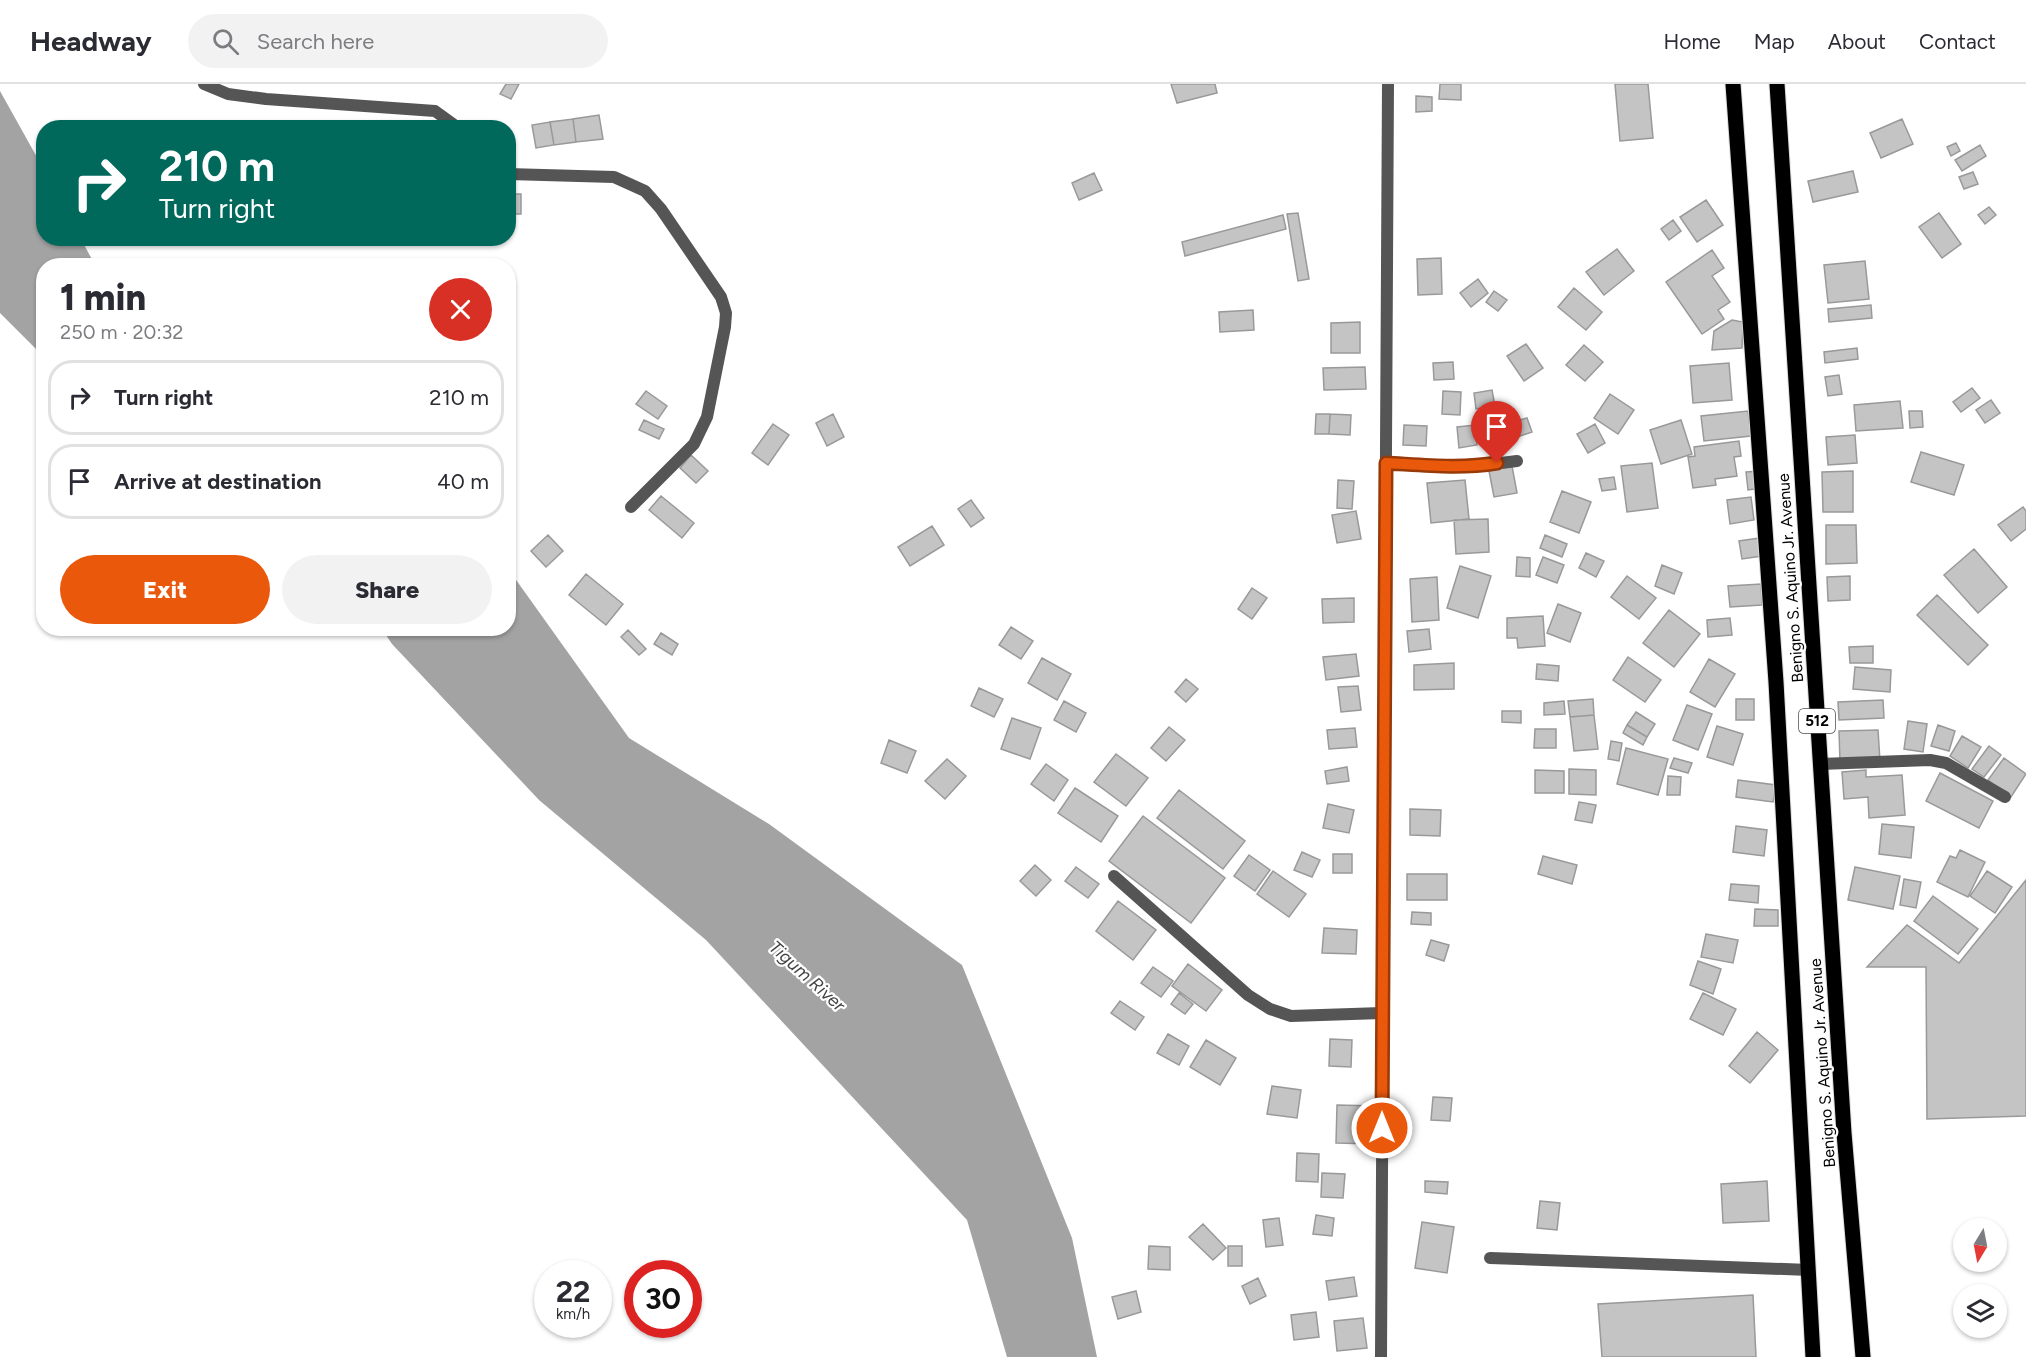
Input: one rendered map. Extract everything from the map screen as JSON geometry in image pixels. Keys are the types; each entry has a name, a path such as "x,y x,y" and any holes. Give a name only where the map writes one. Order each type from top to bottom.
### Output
{"main road":[{"name":"Benigno S. Aquino Jr. Avenue","path":"1733,84 1775,670 1813,1357"},
{"name":"Benigno S. Aquino Jr. Avenue","path":"1777,84 1844,1133 1863,1357"}],"street":[{"path":"204,84 228,94 266,99 435,111 447,120"},
{"path":"1381,1357 1388,84"},
{"path":"516,174 614,177 645,191 661,209 721,297 726,313 725,327 707,417 694,444 631,507"},
{"path":"1386,463 1477,466 1517,460"},
{"path":"1820,764 1913,760 1946,763 2005,797"},
{"path":"1114,876 1248,995 1270,1009 1292,1016 1382,1013"},
{"path":"1490,1258 1809,1270"}],"water":[{"path":"0,91 36,155 36,246 85,246 91,258 36,258 36,349 0,313"},
{"name":"Tigum River","path":"516,580 629,738 769,824 962,965 1072,1238 1097,1357 1007,1357 967,1220 706,940 539,800 387,636 516,636"}],"building":[{"path":"506,84 519,84 511,99 500,94"},
{"path":"1171,84 1215,84 1217,93 1177,103"},
{"path":"1440,84 1461,84 1461,100 1439,99"},
{"path":"1615,84 1648,84 1653,138 1620,141"},
{"path":"1416,96 1432,97 1432,111 1416,112"},
{"path":"599,115 603,139 576,142 573,119"},
{"path":"573,119 576,142 554,145 550,122"},
{"path":"1902,119 1913,144 1881,158 1870,133"},
{"path":"550,122 554,145 536,148 532,125"},
{"path":"1956,143 1960,151 1951,156 1947,147"},
{"path":"1980,145 1986,156 1962,171 1955,160"},
{"path":"1853,171 1858,192 1813,202 1808,181"},
{"path":"1973,172 1978,184 1964,189 1959,177"},
{"path":"1094,173 1102,190 1079,200 1072,183"},
{"path":"516,194 521,194 521,214 516,214"},
{"path":"1706,200 1723,225 1697,242 1680,217"},
{"path":"1989,207 1996,215 1985,224 1978,215"},
{"path":"1298,213 1309,279 1298,281 1287,214"},
{"path":"1939,213 1961,244 1942,258 1919,227"},
{"path":"1283,215 1286,229 1185,256 1182,242"},
{"path":"1673,220 1681,231 1669,240 1661,229"},
{"path":"1617,249 1634,271 1604,295 1586,272"},
{"path":"1712,250 1724,268 1712,276 1730,302 1718,310 1724,319 1702,334 1666,282"},
{"path":"1441,258 1442,294 1418,295 1417,259"},
{"path":"1865,261 1869,299 1828,303 1824,265"},
{"path":"1478,279 1488,293 1471,307 1460,293"},
{"path":"1574,288 1602,312 1586,330 1558,307"},
{"path":"1494,291 1507,300 1498,311 1486,302"},
{"path":"1871,305 1872,318 1829,322 1828,309"},
{"path":"1253,310 1254,330 1220,332 1219,312"},
{"path":"1732,320 1743,322 1742,348 1712,350 1714,331"},
{"path":"1360,322 1360,353 1331,353 1331,323"},
{"path":"1526,344 1543,368 1524,381 1507,356"},
{"path":"1584,345 1603,362 1585,381 1566,365"},
{"path":"1857,348 1858,359 1825,363 1824,352"},
{"path":"1453,362 1454,379 1434,380 1433,363"},
{"path":"1729,363 1732,400 1693,403 1690,366"},
{"path":"1365,367 1366,389 1324,390 1323,368"},
{"path":"1839,375 1842,394 1828,396 1825,377"},
{"path":"1972,388 1980,398 1961,412 1953,402"},
{"path":"1492,390 1495,406 1476,409 1474,393"},
{"path":"646,391 667,406 658,419 636,404"},
{"path":"1443,391 1461,392 1460,415 1442,414"},
{"path":"1610,394 1634,410 1618,434 1594,418"},
{"path":"1991,400 2000,413 1985,423 1976,410"},
{"path":"1900,401 1903,428 1856,431 1854,405"},
{"path":"1748,411 1751,436 1704,441 1701,416"},
{"path":"1909,411 1922,411 1923,427 1910,428"},
{"path":"833,414 844,437 827,446 816,423"},
{"path":"1316,414 1330,414 1329,434 1315,434"},
{"path":"1330,414 1351,415 1350,435 1329,434"},
{"path":"1527,418 1532,432 1517,437 1512,422"},
{"path":"644,420 664,429 659,439 639,430"},
{"path":"1681,420 1692,454 1661,464 1650,430"},
{"path":"773,424 789,435 768,465 752,453"},
{"path":"1595,424 1605,443 1588,453 1577,434"},
{"path":"1404,425 1427,426 1426,446 1403,445"},
{"path":"1475,425 1477,445 1459,448 1457,427"},
{"path":"1504,425 1505,440 1493,441 1492,426"},
{"path":"1855,435 1857,463 1828,465 1826,437"},
{"path":"1739,441 1741,456 1734,457 1737,476 1715,479 1716,485 1693,488 1688,457 1695,456 1694,447"},
{"path":"1921,452 1964,465 1954,495 1911,482"},
{"path":"691,455 708,471 696,483 680,468"},
{"path":"1652,463 1658,508 1627,512 1621,466"},
{"path":"1512,466 1517,493 1494,497 1489,471"},
{"path":"1759,471 1761,488 1748,490 1746,472"},
{"path":"1853,471 1853,512 1823,512 1822,472"},
{"path":"1614,477 1616,489 1602,491 1599,479"},
{"path":"1338,480 1354,481 1352,509 1337,508"},
{"path":"1465,480 1469,519 1431,523 1427,483"},
{"path":"1562,491 1591,502 1579,533 1550,522"},
{"path":"661,496 694,523 682,538 649,510"},
{"path":"1751,497 1754,520 1730,524 1727,500"},
{"path":"971,500 984,518 971,527 958,509"},
{"path":"2023,507 2026,511 2026,529 2011,541 1998,525"},
{"path":"1356,511 1361,539 1337,543 1332,515"},
{"path":"1488,519 1489,552 1456,554 1454,520"},
{"path":"1826,525 1856,525 1857,563 1826,564"},
{"path":"932,526 944,545 910,566 898,547"},
{"path":"548,535 563,551 546,567 531,551"},
{"path":"1545,535 1567,544 1562,557 1540,548"},
{"path":"1759,538 1762,556 1742,559 1739,541"},
{"path":"1974,549 2007,587 1978,613 1944,575"},
{"path":"1586,553 1604,561 1596,577 1579,568"},
{"path":"1517,557 1530,558 1530,577 1516,576"},
{"path":"1543,557 1564,565 1557,583 1536,575"},
{"path":"1662,565 1682,573 1674,594 1655,586"},
{"path":"1460,566 1491,576 1478,618 1447,608"},
{"path":"586,574 623,604 606,625 569,595"},
{"path":"1627,576 1656,598 1639,619 1611,597"},
{"path":"1850,576 1850,600 1828,601 1827,577"},
{"path":"1437,577 1439,620 1412,622 1410,579"},
{"path":"1761,584 1762,605 1730,607 1728,586"},
{"path":"1252,588 1267,598 1252,619 1238,609"},
{"path":"1937,595 1988,645 1968,665 1917,615"},
{"path":"1354,598 1354,622 1323,623 1322,599"},
{"path":"1558,604 1581,613 1570,642 1547,633"},
{"path":"1669,610 1700,634 1674,667 1643,643"},
{"path":"1543,616 1545,646 1518,648 1517,638 1507,638 1507,618"},
{"path":"1730,618 1732,635 1708,637 1707,620"},
{"path":"1011,627 1033,641 1021,659 999,645"},
{"path":"1429,629 1431,649 1409,652 1407,631"},
{"path":"628,630 646,649 639,655 621,637"},
{"path":"661,633 678,644 672,655 654,644"},
{"path":"1873,646 1873,663 1850,663 1849,647"},
{"path":"1356,654 1359,676 1326,680 1323,657"},
{"path":"1628,657 1661,680 1645,702 1613,680"},
{"path":"1042,658 1071,674 1057,700 1028,683"},
{"path":"1709,659 1735,674 1715,707 1690,692"},
{"path":"1454,663 1454,689 1414,690 1414,665"},
{"path":"1537,664 1559,666 1558,681 1536,679"},
{"path":"1855,667 1891,670 1890,692 1853,689"},
{"path":"1186,679 1198,689 1186,702 1175,692"},
{"path":"1358,686 1361,710 1341,712 1338,687"},
{"path":"979,688 1003,699 994,717 971,706"},
{"path":"1593,699 1594,715 1570,717 1568,701"},
{"path":"1736,699 1754,699 1754,720 1736,720"},
{"path":"1883,700 1884,718 1839,720 1838,702"},
{"path":"1064,701 1086,713 1076,732 1054,720"},
{"path":"1564,701 1565,714 1544,715 1544,703"},
{"path":"1687,705 1712,714 1698,750 1673,740"},
{"path":"1502,711 1521,711 1521,723 1502,722"},
{"path":"1636,712 1655,724 1647,737 1627,725"},
{"path":"1594,715 1598,749 1574,751 1570,717"},
{"path":"1012,718 1041,728 1030,759 1001,749"},
{"path":"1908,721 1927,724 1923,752 1904,749"},
{"path":"1627,725 1647,737 1643,745 1623,733"},
{"path":"1938,725 1955,731 1949,751 1931,746"},
{"path":"1717,726 1743,734 1733,765 1707,757"},
{"path":"1169,727 1185,740 1166,761 1151,748"},
{"path":"1355,728 1357,747 1329,749 1327,730"},
{"path":"1535,729 1556,729 1556,748 1534,748"},
{"path":"1878,730 1880,761 1840,762 1839,731"},
{"path":"1962,736 1981,747 1968,768 1950,756"},
{"path":"889,740 916,751 907,773 881,763"},
{"path":"1611,741 1622,743 1619,761 1608,759"},
{"path":"1989,746 2001,755 1984,777 1972,769"},
{"path":"1626,748 1668,759 1658,795 1617,784"},
{"path":"1116,754 1148,778 1126,806 1094,782"},
{"path":"1674,758 1692,763 1688,773 1670,768"},
{"path":"2004,758 2026,774 2011,797 1988,780"},
{"path":"947,759 966,776 945,799 925,781"},
{"path":"1046,764 1068,780 1054,801 1031,784"},
{"path":"1347,767 1349,781 1327,784 1325,771"},
{"path":"1569,769 1596,770 1596,795 1569,794"},
{"path":"1535,770 1564,771 1564,793 1535,793"},
{"path":"1866,770 1866,777 1902,775 1905,815 1869,818 1868,797 1844,799 1842,772"},
{"path":"1940,773 1993,801 1979,828 1926,801"},
{"path":"1668,776 1681,777 1680,795 1667,795"},
{"path":"1738,780 1776,785 1773,802 1736,797"},
{"path":"1075,788 1118,816 1101,842 1058,813"},
{"path":"1179,790 1245,841 1223,869 1157,818"},
{"path":"1579,802 1596,805 1592,823 1575,820"},
{"path":"1328,804 1354,810 1349,833 1323,828"},
{"path":"1410,809 1441,810 1440,836 1410,835"},
{"path":"1143,816 1225,878 1191,923 1109,861"},
{"path":"1882,824 1914,827 1911,858 1879,854"},
{"path":"1736,826 1767,830 1764,856 1733,852"},
{"path":"1960,850 1985,862 1968,897 1937,882 1950,856 1956,858"},
{"path":"1302,852 1320,860 1312,877 1294,870"},
{"path":"1333,854 1352,854 1352,873 1333,873"},
{"path":"1249,855 1270,870 1255,891 1234,876"},
{"path":"1543,856 1577,865 1572,884 1538,874"},
{"path":"1035,865 1051,880 1036,896 1020,881"},
{"path":"1076,867 1099,884 1088,898 1065,881"},
{"path":"1855,867 1900,876 1893,909 1848,900"},
{"path":"1273,871 1306,894 1289,917 1257,894"},
{"path":"1987,871 2012,887 1995,913 1970,896"},
{"path":"1407,874 1447,874 1447,900 1407,900"},
{"path":"1904,879 1921,882 1916,908 1900,905"},
{"path":"2026,880 2026,1116 1927,1119 1926,967 1867,967 1907,925 1959,963"},
{"path":"1731,884 1759,886 1758,903 1729,900"},
{"path":"1933,896 1978,929 1958,954 1914,921"},
{"path":"1118,901 1156,930 1133,960 1096,931"},
{"path":"1755,909 1778,910 1778,926 1754,926"},
{"path":"1412,912 1431,913 1431,925 1411,924"},
{"path":"1324,928 1357,930 1356,954 1322,953"},
{"path":"1706,934 1738,940 1733,963 1701,957"},
{"path":"1431,940 1449,945 1444,961 1426,955"},
{"path":"1698,961 1721,969 1713,994 1690,985"},
{"path":"1188,964 1222,990 1206,1011 1172,986"},
{"path":"1153,967 1173,981 1161,997 1141,983"},
{"path":"1179,993 1193,1004 1185,1014 1171,1004"},
{"path":"1703,993 1736,1009 1723,1035 1690,1019"},
{"path":"1120,1001 1144,1017 1135,1030 1111,1013"},
{"path":"1757,1032 1778,1050 1750,1083 1729,1066"},
{"path":"1168,1034 1189,1046 1179,1065 1157,1053"},
{"path":"1330,1039 1352,1040 1351,1067 1329,1066"},
{"path":"1206,1040 1236,1058 1220,1085 1190,1067"},
{"path":"1272,1086 1301,1090 1297,1118 1267,1114"},
{"path":"1433,1097 1452,1098 1450,1121 1431,1120"},
{"path":"1337,1105 1376,1106 1374,1144 1336,1143"},
{"path":"1297,1153 1319,1154 1318,1182 1296,1181"},
{"path":"1322,1173 1345,1174 1343,1198 1321,1197"},
{"path":"1425,1181 1448,1182 1447,1194 1425,1192"},
{"path":"1767,1181 1769,1221 1723,1223 1721,1184"},
{"path":"1540,1201 1560,1203 1557,1230 1537,1228"},
{"path":"1316,1215 1334,1218 1332,1236 1313,1234"},
{"path":"1279,1218 1283,1245 1266,1247 1263,1220"},
{"path":"1422,1222 1454,1227 1447,1273 1415,1268"},
{"path":"1203,1224 1226,1248 1213,1260 1189,1237"},
{"path":"1149,1246 1170,1247 1170,1270 1148,1269"},
{"path":"1228,1246 1242,1246 1242,1266 1228,1266"},
{"path":"1354,1277 1357,1296 1329,1300 1326,1281"},
{"path":"1258,1278 1266,1296 1250,1304 1242,1286"},
{"path":"1136,1291 1141,1312 1118,1319 1112,1297"},
{"path":"1753,1295 1756,1357 1602,1357 1598,1304"},
{"path":"1316,1312 1319,1337 1294,1340 1291,1315"},
{"path":"1363,1318 1367,1348 1337,1351 1334,1321"}],"route":[{"path":"1382,1128 1386,463 1447,466 1497,463"}]}
